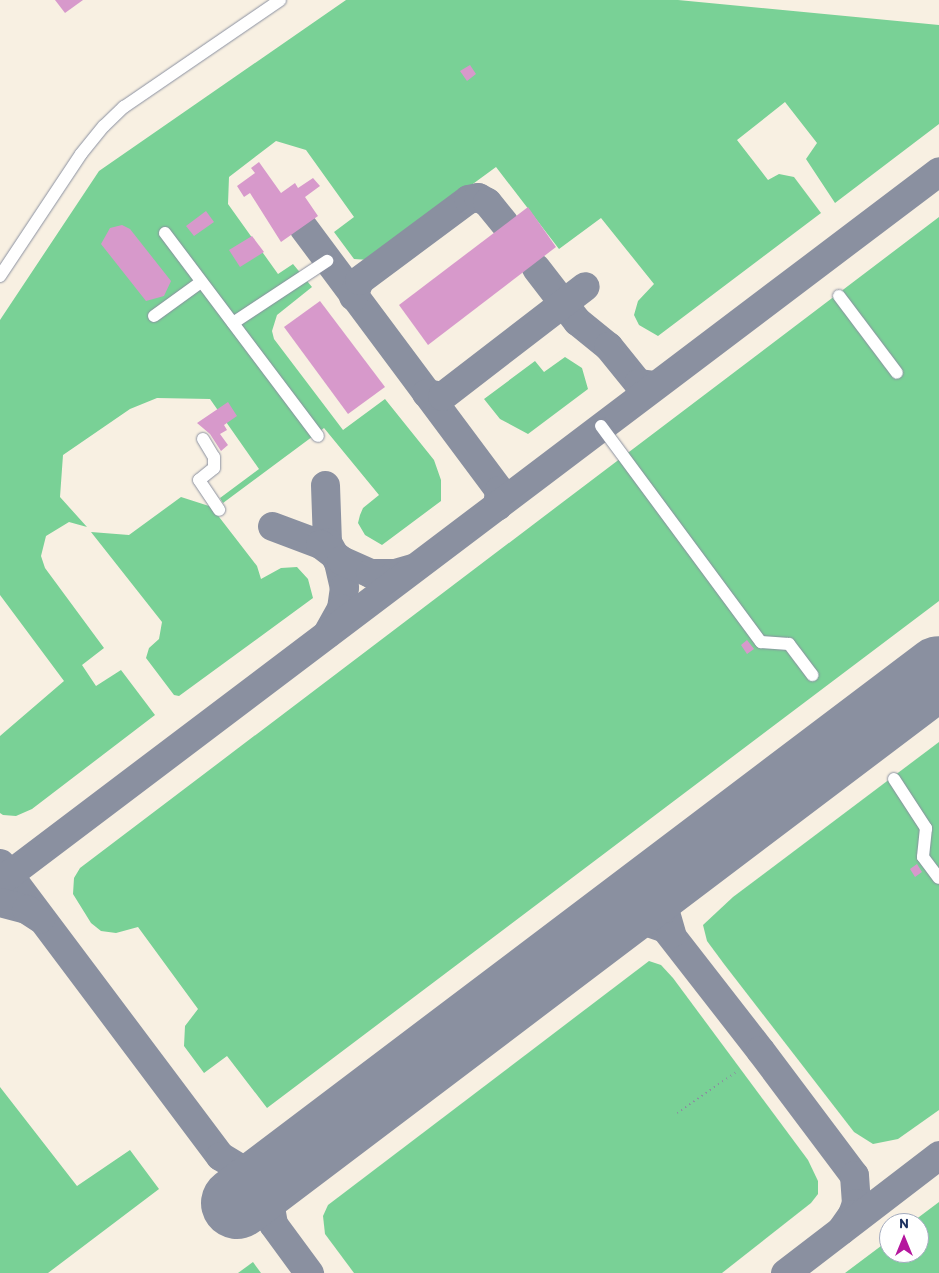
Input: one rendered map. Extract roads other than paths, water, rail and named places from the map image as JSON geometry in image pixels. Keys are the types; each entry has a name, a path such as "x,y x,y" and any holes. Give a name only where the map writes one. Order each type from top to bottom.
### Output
{"lane":[{"path":"0,276 81,154 104,126 124,107 280,0"},
{"path":"164,233 318,436"},
{"path":"233,323 327,261"},
{"path":"154,316 201,282"},
{"path":"839,296 897,373"},
{"path":"601,426 761,642 789,644 812,675"},
{"path":"203,439 214,457 214,468 199,480 219,510"},
{"path":"894,779 926,828 923,857 939,878"}]}
